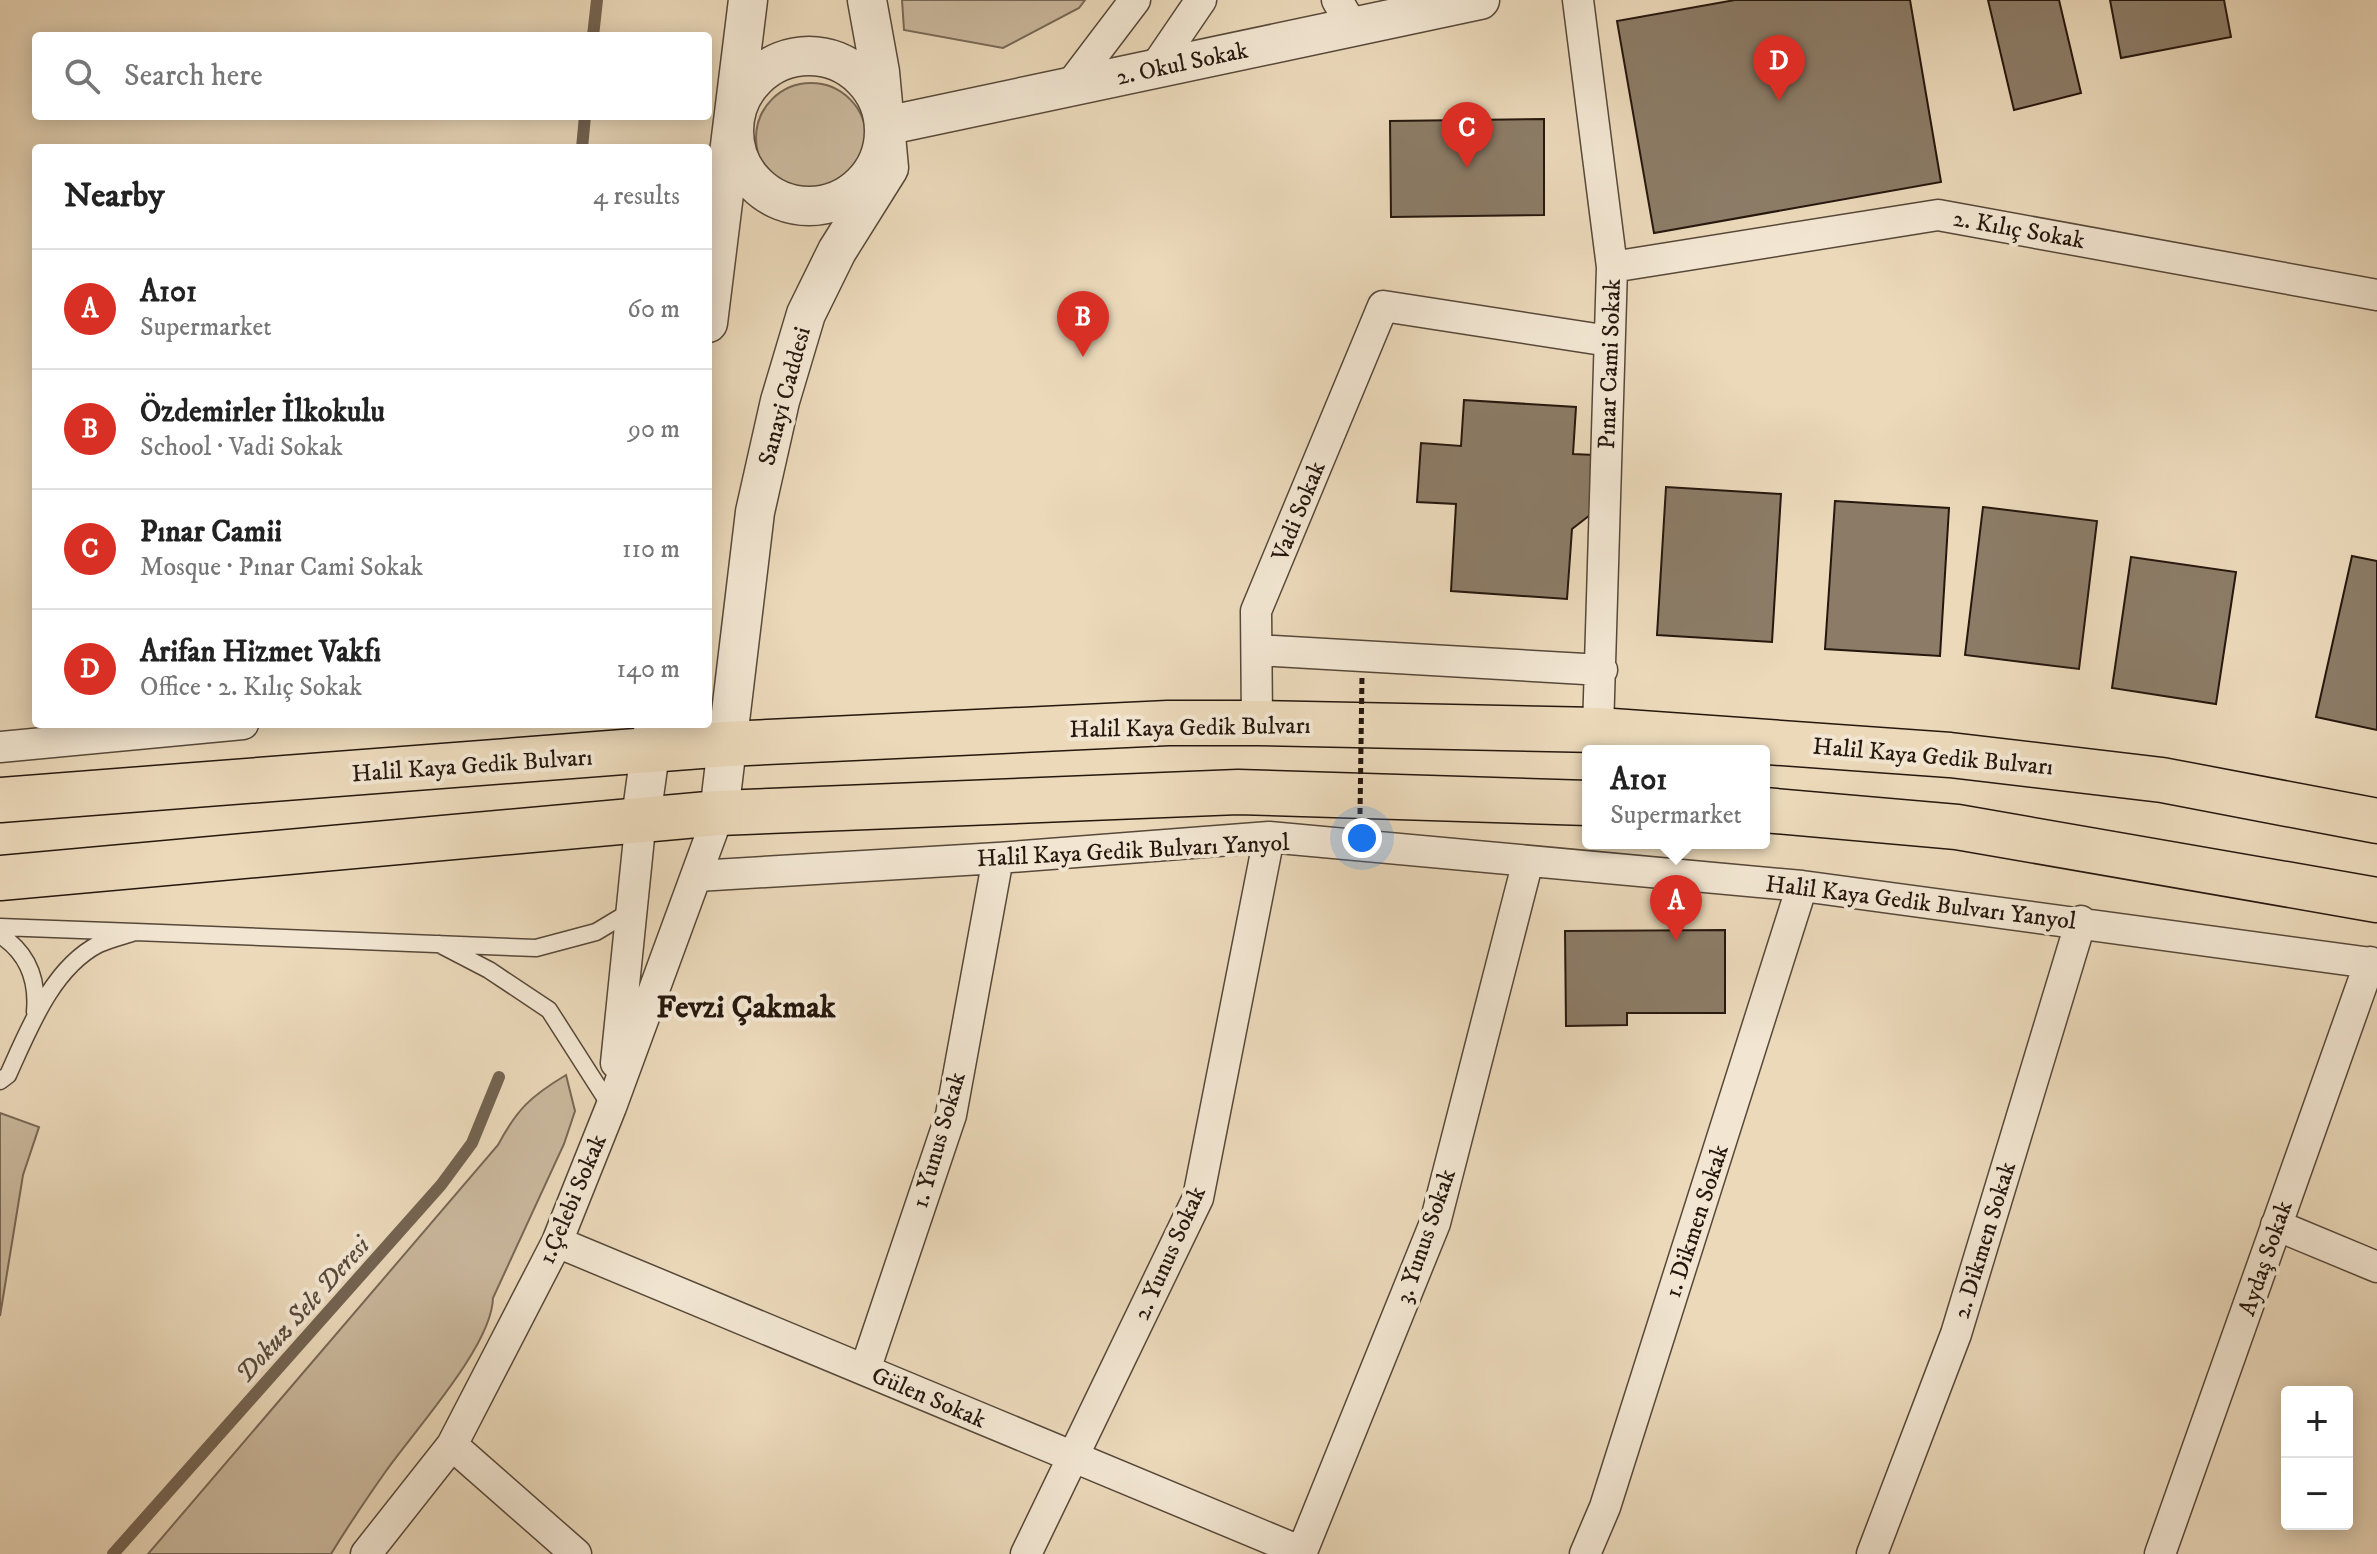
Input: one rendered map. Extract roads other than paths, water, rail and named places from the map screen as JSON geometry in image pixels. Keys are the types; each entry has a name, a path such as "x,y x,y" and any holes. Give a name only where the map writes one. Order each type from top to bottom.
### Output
{"highway":[{"name":"Halil Kaya Gedik Bulvarı","path":"0,800 652,738 727,744 1168,723 1257,723 1598,730 1981,758 2162,780 2377,821"},
{"path":"0,878 719,813 1238,792 1582,803"},
{"path":"1770,811 1957,827 2377,900"}],"street":[{"path":"712,292 748,0"},
{"name":"Sanayi Caddesi","path":"719,813 755,512 780,401 806,314 837,251 889,168 867,0"},
{"path":"1069,87 1135,0"},
{"path":"1154,69 1201,0"},
{"name":"2. Okul Sokak","path":"885,126 1154,69 1345,13 1480,0"},
{"name":"Pınar Cami Sokak","path":"1578,0 1612,267 1598,730"},
{"path":"812,56 834,59 853,69 869,84 880,104 885,126 884,146 867,180 853,192 817,206 798,205 763,191 740,160 734,123 740,101 761,75 789,58 812,56"},
{"name":"2. Kılıç Sokak","path":"1612,267 1938,215 2377,295"},
{"name":"Vadi Sokak","path":"1257,723 1256,611 1383,306 1609,341"},
{"path":"1257,650 1602,670"},
{"path":"0,747 201,728"},
{"path":"611,1107 652,738"},
{"name":"1.Çelebi Sokak","path":"366,1554 452,1445 557,1242 611,1107 719,813"},
{"name":"Halil Kaya Gedik Bulvarı Yanyol","path":"697,876 998,858 1269,837 1802,886 2081,921 2374,963"},
{"name":"2. Yunus Sokak","path":"1026,1554 1198,1198 1269,837"},
{"name":"1. Yunus Sokak","path":"865,1370 951,1115 998,858"},
{"name":"3. Yunus Sokak","path":"1301,1553 1435,1223 1528,861"},
{"name":"1. Dikmen Sokak","path":"1585,1554 1605,1507 1802,886"},
{"name":"2. Dikmen Sokak","path":"1872,1554 1956,1334 2081,921"},
{"name":"Aydaş Sokak","path":"2160,1554 2276,1225 2374,963"},
{"path":"2276,1225 2377,1267"},
{"name":"Gülen Sokak","path":"557,1242 1301,1553"},
{"path":"452,1445 576,1554"}],"lane":[{"path":"0,927 434,941 536,948 596,932 631,911"},
{"path":"0,1060 17,1047 67,970 98,945 135,932"},
{"path":"0,935 24,956 33,974 37,994 28,1032 8,1075 0,1081"},
{"path":"434,941 489,970 549,1010 611,1107"}],"waterway":[{"path":"593,32 597,0"},
{"path":"582,144 585,120"},
{"name":"Dokuz Sele Deresi","path":"113,1554 441,1185 472,1143 499,1077"}],"place":[{"name":"Arifan Hizmet Vakfı","path":"1779,101"},
{"name":"Pınar Camii","path":"1467,168"},
{"name":"Özdemirler İlkokulu","path":"1083,357"},
{"name":"A101","path":"1676,941"}],"district":[{"name":"Fevzi Çakmak","path":"746,1006"}]}
